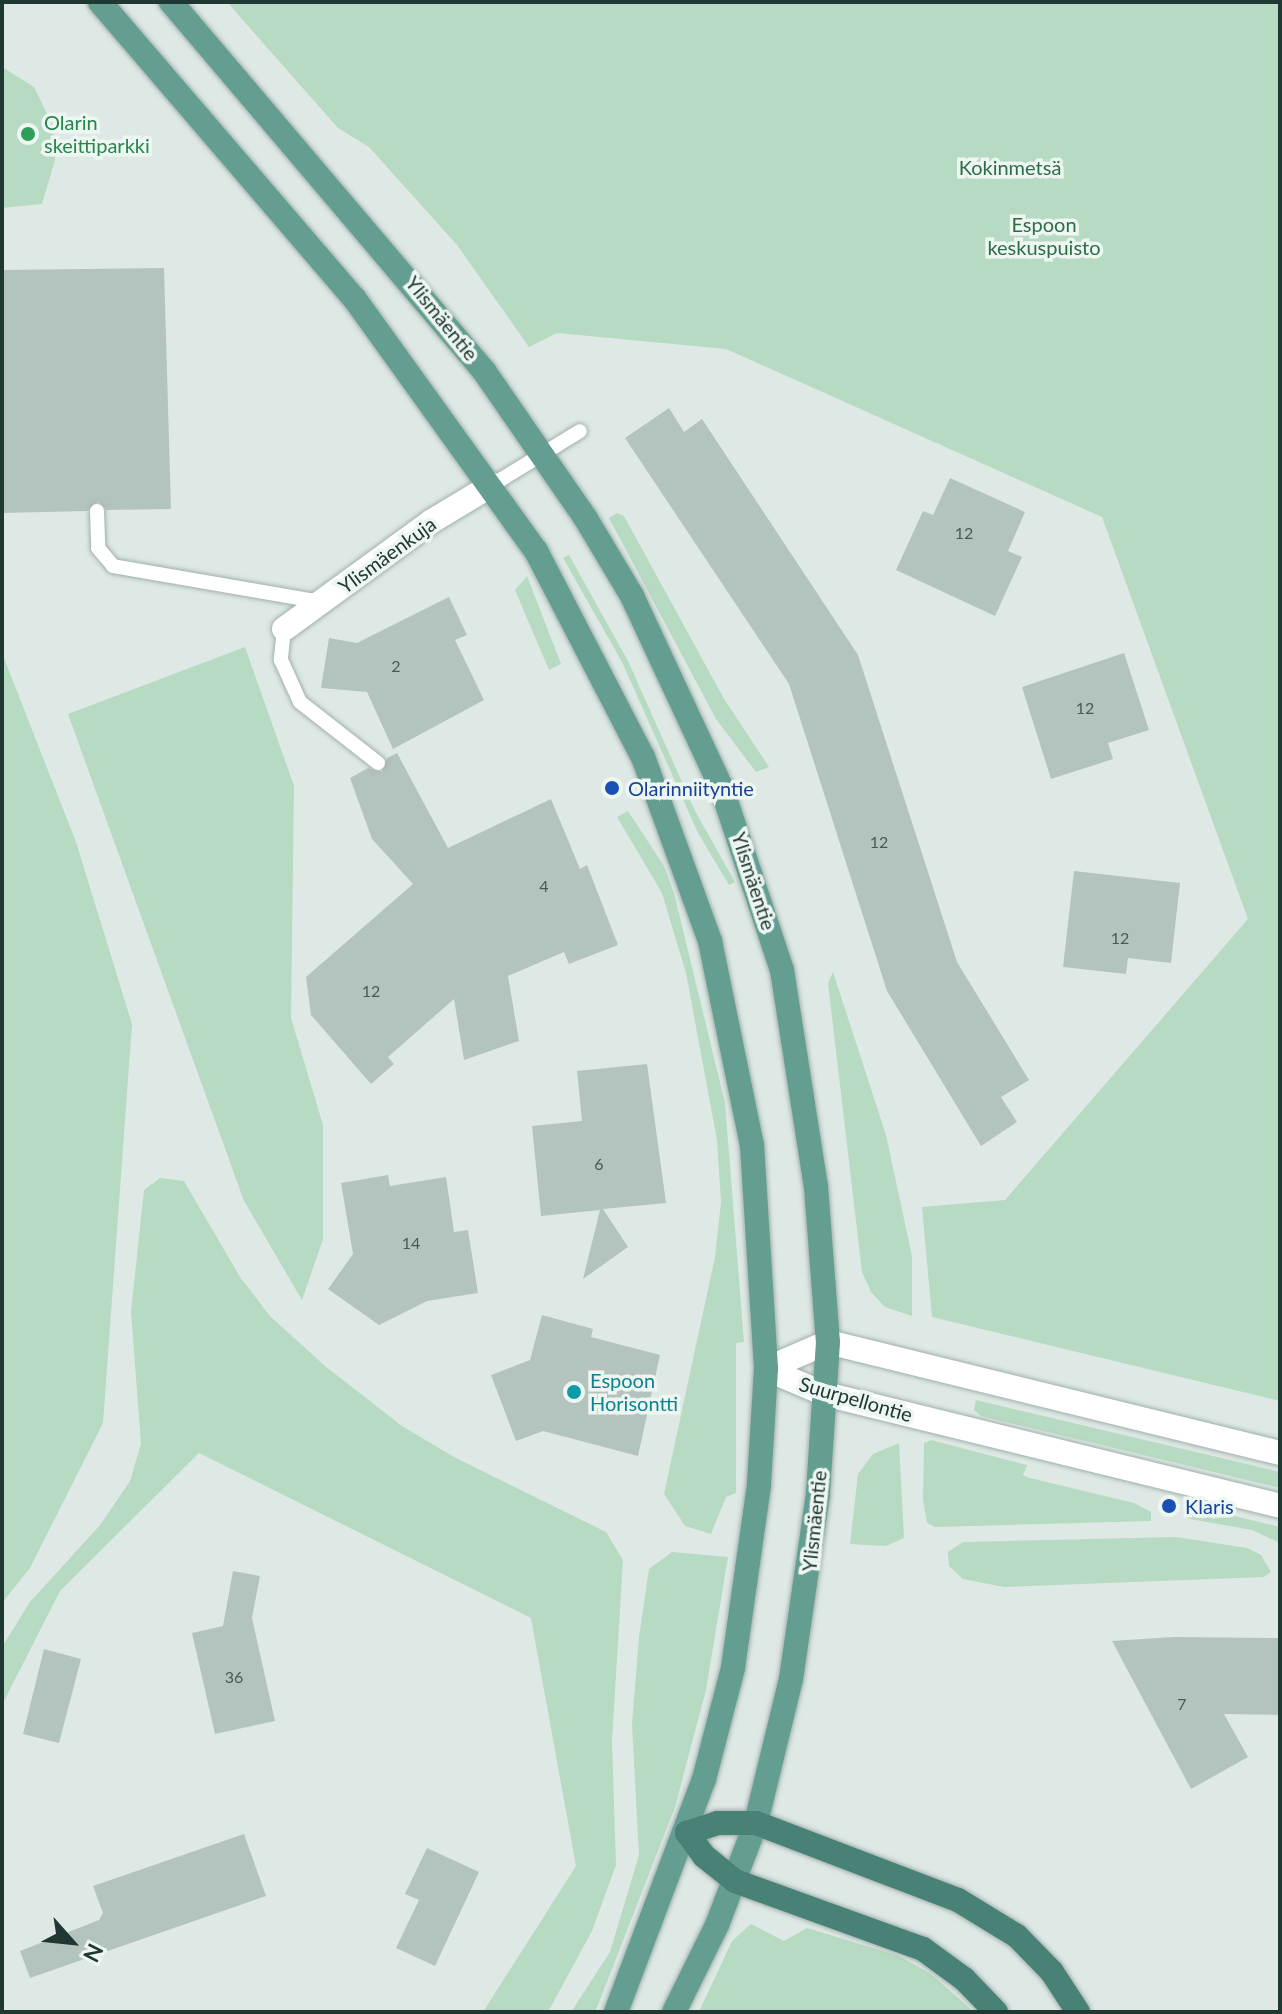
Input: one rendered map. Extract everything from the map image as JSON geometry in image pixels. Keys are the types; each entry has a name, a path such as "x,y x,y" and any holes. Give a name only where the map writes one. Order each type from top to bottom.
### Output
{"highway":[{"path":"996,2012 964,1979 923,1949 735,1881 704,1856 687,1833 717,1823 756,1823 958,1900 1017,1936 1052,1972 1078,2012"}],"main road":[{"path":"100,2 354,298 492,485 536,551 643,757 710,941 752,1145 766,1369 759,1485 733,1668 687,1833 616,2012"},
{"name":"Ylismäentie","path":"171,2 400,267 543,454 632,596 722,789 748,856 782,970 798,1051 828,1342 818,1494 791,1679 756,1823 735,1881 674,2012"},
{"name":"Ylismäenkuja","path":"284,629 432,521 492,485"},
{"path":"828,1342 1280,1453"},
{"name":"Suurpellontie","path":"766,1369 828,1342"},
{"name":"Suurpellontie","path":"766,1369 825,1394 1280,1506"}],"lane":[{"path":"492,485 580,431"},
{"path":"97,511 98,548 113,566 321,602"},
{"path":"284,629 281,660 300,702 378,763"}],"green space":[{"name":"Espoon keskuspuisto","path":"227,2 1280,2 1280,1401 932,1317 922,1207 1005,1200 1248,919 1102,517 726,349 557,333 529,347 457,245 369,147 338,128"},
{"name":"Olarin skeittiparkki","path":"2,67 34,87 53,126 55,160 42,204 2,208"},
{"path":"617,513 624,516 723,697 769,767 756,772 716,719 609,518"},
{"path":"569,555 628,661 694,809 735,882 729,885 698,833 622,662 563,558"},
{"path":"527,576 561,664 549,670 515,590"},
{"path":"245,647 294,786 291,1018 323,1125 323,1239 302,1300 244,1201 68,714"},
{"path":"2,653 76,842 132,1024 103,1423 30,1568 2,1603"},
{"path":"628,811 664,866 674,893 725,1103 744,1342 736,1343 736,1493 726,1497 711,1534 685,1526 664,1494 715,1257 721,1202 717,1140 686,973 662,893 617,817"},
{"path":"833,972 886,1135 912,1256 912,1316 885,1307 871,1292 862,1272 828,983"},
{"path":"160,1178 184,1181 240,1277 270,1316 325,1366 402,1426 454,1457 606,1532 623,1560 612,1741 616,1865 592,1931 548,2012 483,2012 576,1866 531,1618 199,1453 60,1591 2,1705 2,1647 30,1602 101,1524 130,1481 141,1444 131,1312 144,1190"},
{"path":"976,1400 1280,1472 1280,1488 981,1416 974,1410"},
{"path":"931,1440 1027,1465 1023,1475 1030,1478 1134,1503 1151,1512 1151,1521 935,1527 927,1523 923,1500 924,1443"},
{"path":"899,1443 904,1538 886,1546 850,1544 858,1474 873,1454"},
{"path":"1184,1504 1280,1527 1280,1543 1252,1530 1190,1519 1183,1515"},
{"path":"1176,1537 1247,1548 1261,1555 1271,1572 1264,1577 1004,1587 963,1579 949,1566 948,1552 963,1542"},
{"path":"672,1552 728,1557 706,1690 675,1807 598,2005 595,2012 571,2012 610,1952 639,1855 632,1724 639,1637 649,1569"},
{"path":"751,1924 784,1941 807,1928 899,1956 931,1974 974,2012 699,2012 732,1941"}],"building":[{"path":"164,268 171,509 107,510 98,501 87,511 2,513 2,270"},
{"path":"669,408 684,432 702,419 858,655 957,962 1029,1080 1001,1097 1017,1122 981,1146 887,991 789,684 625,438"},
{"path":"950,478 1025,512 1008,551 1022,557 995,616 896,570 923,511 933,515"},
{"path":"449,597 467,635 455,640 484,700 393,749 367,692 321,688 329,638 357,643"},
{"path":"1124,653 1149,730 1108,743 1113,759 1051,779 1022,687"},
{"path":"397,753 448,848 551,799 580,869 587,865 618,945 569,964 564,952 508,976 519,1041 464,1060 454,999 388,1057 394,1064 371,1084 311,1015 306,977 413,884 372,839 350,778 368,768 382,772 387,758"},
{"path":"1074,871 1180,883 1171,963 1128,958 1126,974 1063,967"},
{"path":"647,1064 666,1203 603,1209 628,1247 583,1279 600,1210 541,1216 532,1126 582,1121 577,1071"},
{"path":"388,1175 390,1186 446,1177 454,1232 468,1230 478,1293 427,1301 379,1325 328,1289 353,1254 341,1183"},
{"name":"Espoon Horisontti","path":"542,1315 593,1329 591,1337 660,1355 638,1456 543,1431 516,1441 491,1375 530,1360"},
{"path":"233,1571 260,1576 252,1618 275,1721 215,1734 192,1633 223,1626"},
{"path":"1173,1637 1280,1638 1280,1715 1224,1714 1248,1757 1191,1789 1112,1641"},
{"path":"44,1649 81,1659 59,1743 23,1734"},
{"path":"244,1834 266,1896 30,1978 20,1951 99,1920 103,1913 93,1886"},
{"path":"427,1848 479,1872 435,1966 396,1948 419,1900 405,1894"}],"place":[{"name":"Olarin skeittiparkki","path":"28,134"},
{"name":"Olarinniityntie","path":"612,788"},
{"name":"Espoon Horisontti","path":"574,1392"},
{"name":"Klaris","path":"1169,1506"}],"park label":[{"name":"Kokinmetsä","path":"1010,167"}]}
